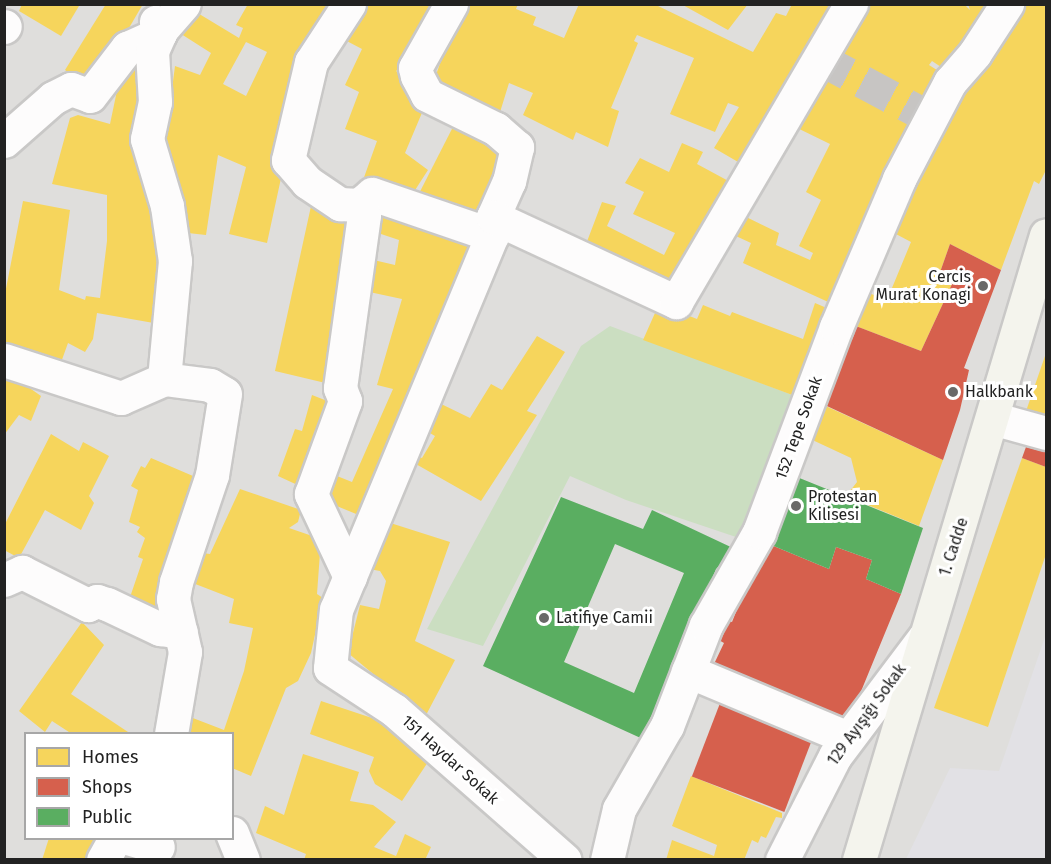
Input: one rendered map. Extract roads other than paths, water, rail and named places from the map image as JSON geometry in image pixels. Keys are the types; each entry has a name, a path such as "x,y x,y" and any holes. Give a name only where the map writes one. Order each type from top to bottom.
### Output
{"main road":[{"name":"1. Cadde","path":"859,860 992,418 1003,371 1047,235"}],"street":[{"path":"4,141 53,98 71,89 90,96 127,48 157,19 184,4"},
{"path":"350,4 311,62 288,160 307,182 340,204 359,206 372,194 492,226 676,302 850,4"},
{"path":"350,577 492,226 509,181 517,147 496,129 427,95 415,68 451,4"},
{"name":"152 Tepe Sokak","path":"607,860 619,809 667,726 706,625 759,532 836,327 899,179 950,82 975,53 1007,4"},
{"path":"157,19 152,51 155,102 147,140 167,206 175,261 164,380"},
{"path":"350,577 311,494 345,401 340,388 364,215 359,206"},
{"path":"4,360 121,398 164,380 210,385 225,394 212,475 176,582 173,599 181,632 184,668 171,732"},
{"path":"992,418 1047,433"},
{"path":"4,580 22,572 88,605 97,602 106,604 160,629 181,632"},
{"name":"151 Haydar Sokak","path":"350,577 336,609 330,668 394,710 565,860"},
{"name":"129 Ayışığı Sokak","path":"782,860 835,756 924,638"},
{"path":"688,671 848,738"},
{"path":"234,838 243,860"},
{"path":"103,860 114,840"}],"tunnel":[{"path":"819,58 931,118"}],"place":[{"name":"Cercis Murat Konagi","path":"983,286"},
{"name":"Halkbank","path":"953,392"},
{"name":"Protestan Kilisesi","path":"796,506"},
{"name":"Latifiye Camii","path":"544,618"}]}
